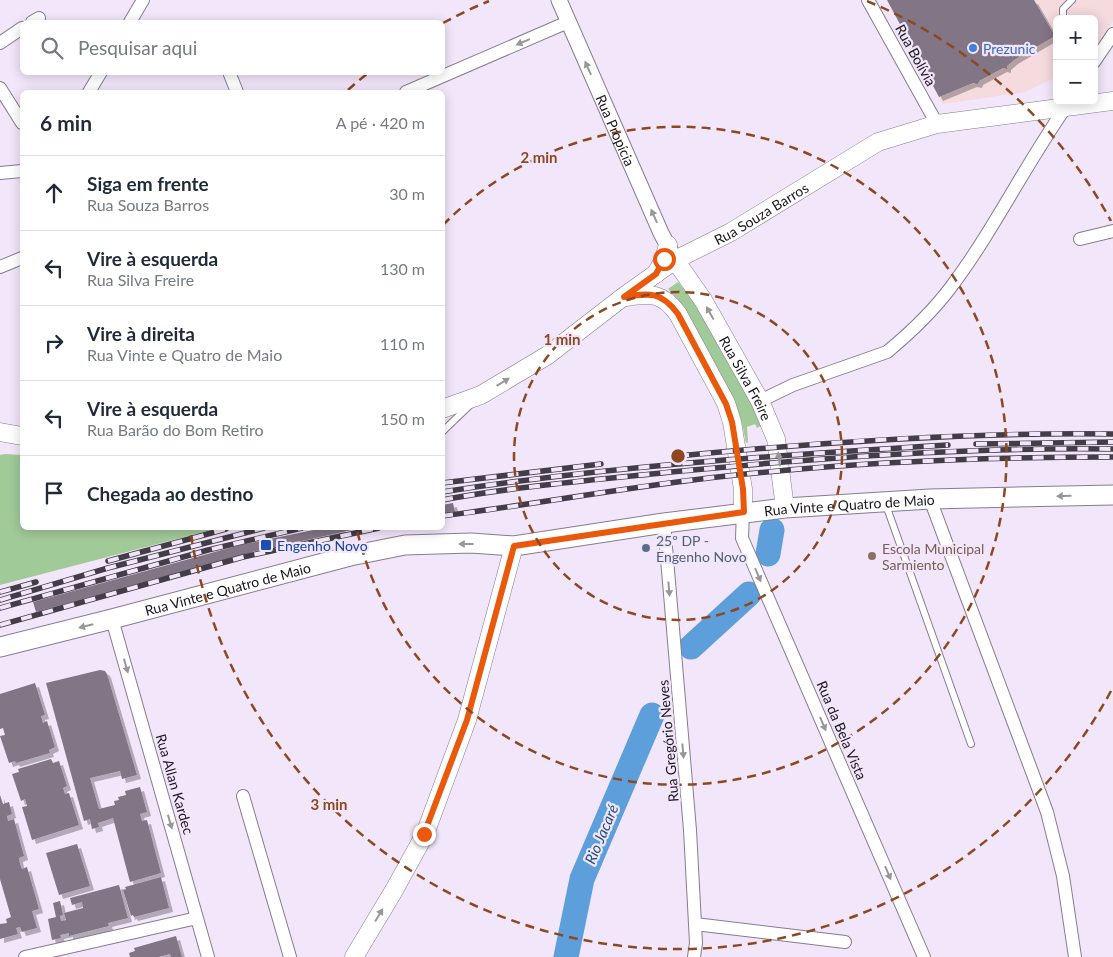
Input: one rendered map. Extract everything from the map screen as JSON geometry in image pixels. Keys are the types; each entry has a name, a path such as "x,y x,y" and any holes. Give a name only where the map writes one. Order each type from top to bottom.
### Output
{"main road":[{"name":"Rua Souza Barros","path":"1098,102 1113,101"},
{"name":"Rua Souza Barros","path":"445,408 481,395 548,356 656,274 671,253 731,232 878,142 937,124 1068,105"},
{"name":"Rua Silva Freire","path":"671,253 703,300 760,402 776,439 785,508"},
{"path":"624,297 653,295 662,297 671,304 678,314 726,404 732,422 743,489 744,512"},
{"path":"0,432 20,436"},
{"name":"Rua Vinte e Quatro de Maio","path":"0,647 350,556 404,545 471,543 514,546 664,523 785,508 930,499 1113,495"},
{"path":"354,957 393,892 424,834 467,720 514,546"}],"street":[{"path":"131,20 143,0"},
{"name":"Rua Propícia","path":"559,0 671,253"},
{"name":"Rua Bolívia","path":"868,0 937,124"},
{"path":"411,90 568,22"},
{"path":"0,43 20,29"},
{"path":"1095,60 1113,34"},
{"path":"90,90 99,75"},
{"path":"230,75 236,90"},
{"path":"0,88 20,120"},
{"path":"760,402 793,385 887,352 902,338 950,288 972,257 1068,105"},
{"path":"0,173 20,171"},
{"path":"1080,239 1113,231"},
{"path":"0,267 20,259"},
{"path":"930,499 1047,812 1063,876 1075,957"},
{"name":"Rua da Bela Vista","path":"744,512 742,538 924,957"},
{"name":"Rua Gregório Neves","path":"664,523 690,830 696,943 694,957"},
{"name":"Rua Allan Kardec","path":"112,619 208,957"},
{"path":"243,796 290,957"},
{"path":"25,957 197,918"},
{"path":"695,924 845,942"}],"lane":[{"path":"1063,15 1063,9 1072,0"},
{"path":"445,429 481,395"},
{"path":"885,501 971,744"}],"shaded area":[{"name":"Prezunic","path":"887,0 1113,0 1113,21 1098,42 1098,15 1053,15 1053,79 1025,92 943,104"}],"green space":[{"path":"678,282 714,333 762,425 757,428 755,424 747,427 748,442 746,443 742,423 725,387 683,305 668,289"},
{"path":"0,455 20,455 20,530 211,530 0,585"}],"building":[{"name":"Prezunic","path":"887,0 1034,0 1053,33 1053,37 1014,60 1007,66 1007,69 1003,68 979,81 978,84 973,83 939,97"},
{"path":"453,503 455,512 445,514 445,504"},
{"path":"313,530 352,530 256,551 36,612 33,602 240,545"},
{"path":"100,670 105,671 107,674 137,775 122,779 120,771 90,778 99,809 115,805 114,801 119,800 118,797 126,795 125,791 140,787 147,812 140,814 142,821 147,820 161,873 130,882 113,818 98,823 99,827 92,829 90,819 84,821 46,683"},
{"path":"35,683 45,715 41,716 43,723 47,721 55,747 49,750 50,753 16,763 15,761 9,763 0,736 5,735 3,728 0,729 0,694"},
{"path":"51,759 53,763 59,761 67,786 63,788 65,794 69,793 79,825 32,840 22,807 27,806 25,799 21,801 12,774 19,772 18,769"},
{"path":"0,795 3,804 9,802 12,814 7,816 8,821 14,819 24,856 19,858 20,864 22,869 27,867 39,909 32,911 37,928 22,932 20,927 16,928 18,934 0,939 0,924 7,923 6,919 11,917 0,879"},
{"path":"77,844 90,886 59,895 46,853"},
{"path":"161,877 169,908 134,917 133,915 131,916 123,890 126,889 125,887"},
{"path":"119,885 128,918 108,923 109,926 69,936 69,933 60,935 61,938 52,940 48,919 56,917 53,903 60,901 63,915 60,916 61,921 66,920 64,913 83,908 82,902 72,905 70,898"},
{"path":"176,936 182,957 171,957 170,954 158,957 130,957 129,953 135,951 134,948"}],"waterway":[{"name":"Rio Jacaré","path":"768,554 772,530"},
{"name":"Rio Jacaré","path":"691,647 749,594"},
{"name":"Rio Jacaré","path":"566,957 582,879 652,715"}],"railway":[{"path":"678,456 787,446 950,436 1113,434"},
{"path":"976,444 1113,442"},
{"path":"445,492 568,475 695,462 948,445"},
{"path":"445,500 556,484 781,462 892,454 1113,449"},
{"path":"445,516 656,485 775,471 920,461 1113,457"},
{"path":"445,483 601,464"},
{"path":"108,561 222,530"},
{"path":"0,600 108,568 256,530"},
{"path":"0,608 208,550 293,530"},
{"path":"0,625 243,557 370,530"},
{"path":"0,592 36,582"}],"place":[{"name":"Prezunic","path":"973,48"},
{"name":"Engenho Novo","path":"266,545"},
{"name":"25º DP - Engenho Novo","path":"646,548"},
{"name":"Escola Municipal Sarmiento","path":"872,556"}],"route":[{"path":"424,834 467,720 514,546 744,512 743,489 736,441 726,404 678,314 671,304 662,297 644,294 624,297 656,274 664,259"}]}
